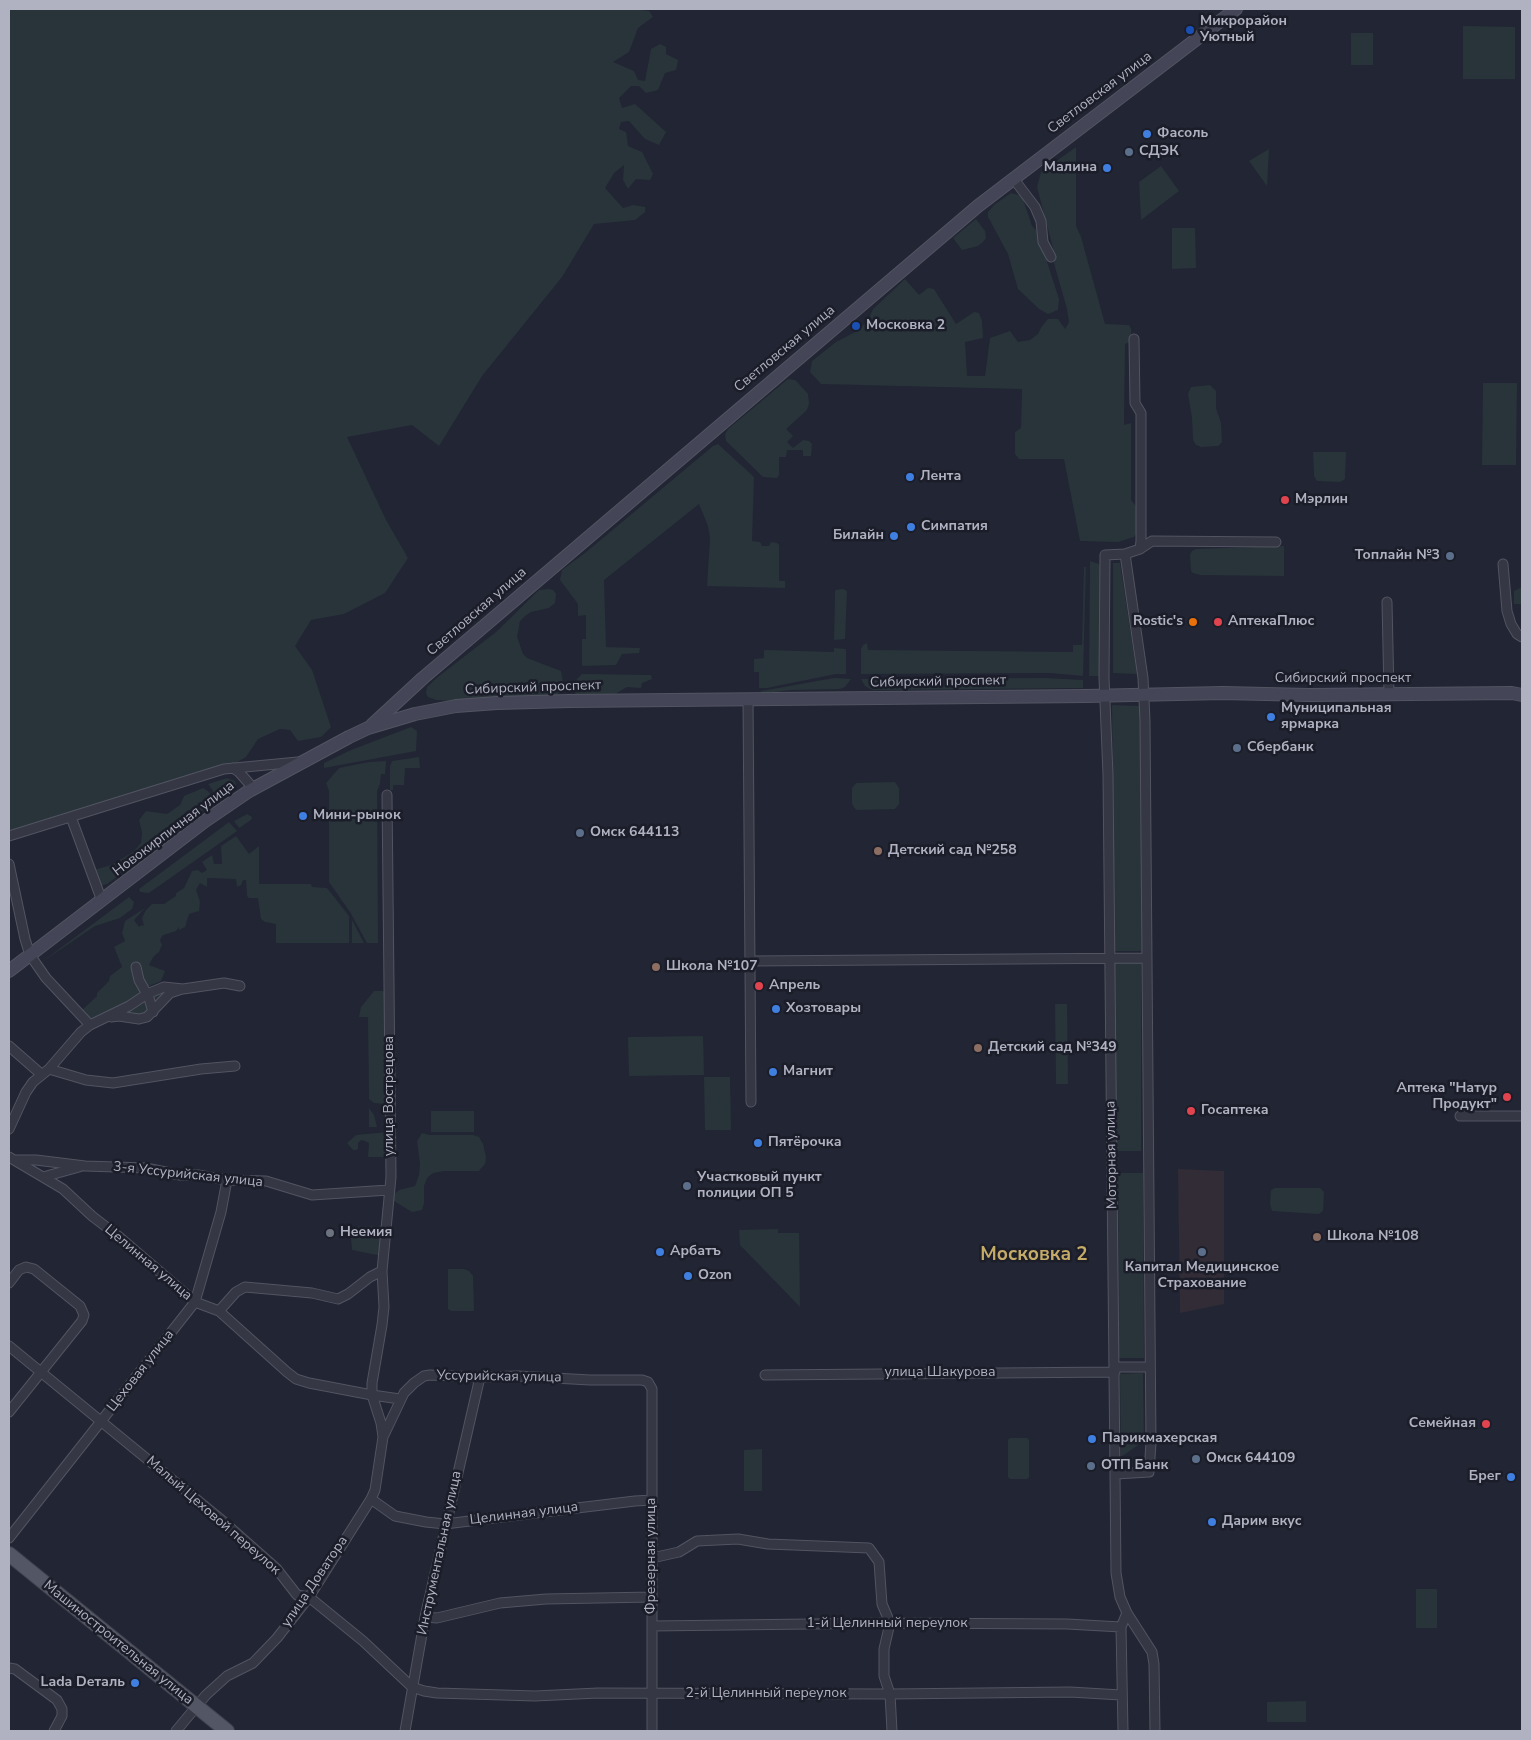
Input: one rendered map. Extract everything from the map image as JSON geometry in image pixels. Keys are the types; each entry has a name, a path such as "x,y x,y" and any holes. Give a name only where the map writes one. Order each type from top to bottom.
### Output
{"main road":[{"name":"Светловская улица","path":"368,728 423,678 975,208 1236,9"},
{"name":"Сибирский проспект","path":"368,728 415,714 456,706 497,702 1223,693 1308,695 1519,692"},
{"name":"Новокирпичная улица","path":"9,971 205,821 254,789 368,728"},
{"name":"Машиностроительная улица","path":"9,1554 227,1731"}],"street":[{"path":"1013,178 1035,207 1041,221 1043,242 1051,257"},
{"path":"1134,339 1135,403 1141,413 1140,548"},
{"path":"1116,1474 1149,1472 1151,1443 1148,958 1144,695 1125,554 1152,541 1276,542"},
{"name":"Моторная улица","path":"1125,554 1105,555 1104,695 1108,775 1116,1579 1120,1597 1127,1613 1152,1652 1154,1664 1155,1731"},
{"path":"1503,564 1507,611 1511,624 1517,634 1522,637"},
{"path":"1387,602 1389,694"},
{"path":"748,699 751,1102"},
{"path":"9,836 224,769 302,762"},
{"path":"233,768 254,789"},
{"name":"улица Вострецова","path":"372,1396 384,1307 382,1271 391,1176 387,795"},
{"path":"71,816 102,901"},
{"path":"9,864 30,955 46,978 90,1025"},
{"path":"750,962 1148,958"},
{"path":"136,967 139,980 147,994 153,1012"},
{"path":"9,1129 26,1092 81,1032 90,1025 130,1006 147,994 164,987 183,988 224,983 240,986"},
{"path":"103,1018 119,1016 143,1019 153,1012 170,994 183,988"},
{"path":"9,1046 45,1072 113,1083 201,1069 235,1066"},
{"path":"1460,1116 1522,1116"},
{"name":"3-я Уссурийская улица","path":"12,1159 85,1166 146,1168 180,1175 198,1175 227,1180 266,1181 312,1196 389,1190"},
{"name":"Целинная улица","path":"12,1159 63,1189 92,1216 195,1302 219,1311 296,1379 372,1396 400,1399"},
{"path":"43,1177 85,1166"},
{"name":"Цеховая улица","path":"9,1538 195,1302 221,1212 227,1180"},
{"path":"9,1283 19,1270 26,1267 34,1269 80,1306 84,1315 82,1322 9,1412"},
{"path":"219,1311 236,1292 246,1287 312,1293 338,1299 382,1271"},
{"name":"Малый Цеховой переулок","path":"9,1346 102,1421 276,1568 297,1595 309,1597 363,1641 412,1687"},
{"name":"улица Шакурова","path":"765,1375 1115,1370 1150,1367"},
{"name":"Уссурийская улица","path":"383,1436 404,1393 424,1376 518,1376 590,1380 642,1380 648,1382"},
{"name":"Инструментальная улица","path":"405,1731 425,1617 480,1377"},
{"name":"Фрезерная улица","path":"648,1382 652,1389 652,1731"},
{"name":"улица Доватора","path":"176,1731 196,1706 227,1676 261,1657 309,1597 371,1499 375,1490 383,1436 382,1423 372,1396"},
{"name":"Целинная улица","path":"371,1499 395,1516 445,1524 635,1500 652,1500"},
{"path":"652,1558 679,1552 697,1541 738,1539 768,1544 869,1548 879,1562 882,1604 890,1623 884,1649 884,1676 890,1694 892,1731"},
{"path":"425,1617 437,1618 500,1603 546,1599 652,1597"},
{"path":"1123,1731 1121,1627 1127,1613"},
{"name":"1-й Целинный переулок","path":"652,1626 890,1623 1067,1624 1121,1627"},
{"path":"9,1668 15,1669 57,1700 62,1709 62,1716 54,1731"},
{"name":"2-й Целинный переулок","path":"412,1687 424,1692 535,1696 598,1693 890,1694 1070,1692 1121,1695"}],"shaded area":[{"path":"9,9 634,9 649,11 653,17 638,28 629,52 613,62 634,71 638,80 645,81 651,49 660,44 666,47 666,54 678,60 676,70 665,73 658,90 646,93 639,86 631,86 619,98 622,108 635,104 666,132 659,145 645,139 629,121 621,122 619,129 626,132 628,146 642,152 653,174 650,180 636,179 628,189 623,180 624,165 614,173 605,188 623,208 633,205 645,207 645,212 635,220 594,224 562,277 482,376 439,446 412,425 347,437 386,520 408,558 385,593 344,614 311,620 295,646 312,670 331,727 321,737 298,741 290,730 280,729 258,739 246,757 236,763 213,768 9,832"},
{"path":"1463,26 1515,27 1515,79 1463,79"},
{"path":"1351,33 1373,33 1373,65 1351,65"},
{"path":"1076,147 1076,226 1081,237 1105,324 1129,325 1131,329 1131,341 1125,344 1124,425 1131,423 1131,500 1139,510 1140,528 1134,537 1118,542 1080,541 1064,459 1019,459 1015,454 1015,432 1021,428 1022,389 821,384 810,372 812,361 836,342 859,330 869,318 873,309 905,279 919,295 928,288 934,289 956,324 974,312 979,313 982,321 983,338 965,342 967,376 985,376 990,338 1010,331 1018,342 1030,340 1038,334 1048,319 1058,319 1065,329 1069,322 1067,309 1053,260 1054,252 1037,187 1041,172"},
{"path":"1269,149 1267,186 1249,161"},
{"path":"1161,166 1179,191 1141,220 1139,182"},
{"path":"1011,193 1022,196 1032,226 1037,231 1059,299 1058,310 1048,314 1039,309 1018,289 1008,254 988,217 988,212 994,205"},
{"path":"976,219 985,231 986,238 978,246 962,250 953,238"},
{"path":"1172,228 1195,228 1196,268 1172,269"},
{"path":"788,379 795,380 808,394 809,403 807,410 786,429 793,436 787,442 793,448 803,440 809,441 812,444 811,456 803,456 803,450 787,450 786,457 779,457 779,475 777,478 763,477 726,441 725,435 728,429"},
{"path":"1483,383 1517,383 1516,465 1482,465"},
{"path":"1210,385 1216,391 1216,408 1221,423 1222,442 1218,446 1201,447 1196,445 1193,440 1188,394 1191,387"},
{"path":"718,444 754,477 752,541 760,542 762,546 769,546 771,542 779,545 779,581 785,581 785,588 707,586 710,538 708,526 699,504 604,580 606,647 640,648 639,653 622,654 616,665 582,666 582,639 586,639 586,615 578,616 578,604 560,580 562,570 713,446"},
{"path":"1313,452 1346,452 1345,479 1340,482 1317,481 1314,476"},
{"path":"1284,546 1284,576 1200,575 1191,571 1190,555 1196,549"},
{"path":"1090,561 1099,564 1102,569 1100,676 1089,676"},
{"path":"1113,563 1120,563 1137,674 1113,673"},
{"path":"1084,567 1086,567 1083,676 1050,673 861,674 861,649 867,643 868,650 1073,652 1073,645 1082,645"},
{"path":"1522,587 1522,604 1514,604 1514,591"},
{"path":"843,589 847,591 845,639 834,640 835,590"},
{"path":"539,590 553,590 556,594 555,603 549,608 531,612 525,616 520,621 517,637 523,654 527,658 561,671 563,683 559,693 554,696 489,697 453,701 436,700 428,697 426,693 427,687 439,676 496,632"},
{"path":"834,648 846,649 846,674 836,674 759,688 759,672 754,672 754,659 764,658 764,650 834,652"},
{"path":"582,674 651,675 652,679 642,683 641,688 627,687 615,694 578,696 575,693 575,685 577,679"},
{"path":"834,678 851,679 845,687 840,689 791,690 761,694 761,691"},
{"path":"1044,678 1083,680 1083,688 873,690 865,686 861,679"},
{"path":"1112,705 1140,706 1142,951 1115,951"},
{"path":"411,727 417,731 416,751 324,768 324,763 351,750"},
{"path":"419,757 420,768 405,768 404,785 393,785 393,790 390,790 390,766 392,761"},
{"path":"386,761 385,774 381,774 377,791 378,943 367,943 350,912 329,882 329,791 326,783 339,768 369,762"},
{"path":"227,778 235,781 236,785 221,802 208,784"},
{"path":"895,782 899,788 899,804 895,809 856,810 852,804 852,788 856,783"},
{"path":"203,788 212,797 211,804 207,808 202,811 188,810 179,819 177,830 171,830 163,843 156,845 154,849 107,884 99,886 94,870 111,865 133,852 141,843 142,832 139,820 146,811 167,814 180,805 184,796"},
{"path":"247,814 252,817 251,820 239,828 234,821"},
{"path":"229,822 237,831 149,893 140,892 139,889"},
{"path":"236,836 249,854 259,846 259,884 311,884 312,887 327,888 349,916 349,943 276,943 276,924 265,922 261,919 258,898 249,898 247,896 246,880 243,880 241,885 237,887 236,879 207,878 207,887 200,883 196,890 200,902 199,911 189,914 185,927 179,930 179,927 176,931 163,935 160,940 162,945 159,952 153,957 149,965 165,971 161,981 149,986 134,999 91,1021 81,1011 97,996 97,993 109,981 110,976 122,967 114,947 125,941 122,933 125,921 145,908 134,920 139,927 144,926 142,918 146,910 152,904 164,904 176,896 176,893 184,888 192,871 198,870 202,873 207,870 202,862 212,855 214,864 222,864 221,846"},
{"path":"129,897 134,902 132,909 120,918 95,926 39,964"},
{"path":"352,920 364,943 352,943"},
{"path":"1113,961 1141,961 1141,1151 1114,1151"},
{"path":"164,990 171,990 144,1014 126,1012 134,1009 146,999"},
{"path":"374,991 383,991 387,995 387,1104 374,1103 369,1099 368,1017 359,1017 361,1007"},
{"path":"1055,1004 1067,1004 1068,1084 1056,1084"},
{"path":"703,1036 704,1075 629,1076 628,1037"},
{"path":"704,1077 730,1077 731,1130 705,1130"},
{"path":"369,1108 374,1115 377,1127 369,1127"},
{"path":"431,1111 474,1111 474,1132 431,1132"},
{"path":"388,1132 388,1157 368,1157 369,1143 365,1141 361,1140 358,1143 358,1149 356,1150 353,1150 347,1143 356,1135"},
{"path":"422,1133 429,1135 473,1135 479,1137 486,1157 485,1164 479,1171 444,1171 433,1173 427,1178 424,1186 422,1210 412,1212 394,1201 394,1194 399,1190 415,1186 420,1164 417,1141"},
{"path":"1178,1169 1224,1171 1224,1304 1180,1313"},
{"path":"1118,1173 1143,1173 1144,1358 1119,1358"},
{"path":"1275,1188 1320,1188 1324,1192 1323,1211 1319,1214 1272,1211 1270,1204 1271,1190"},
{"path":"381,1226 382,1256 352,1250 350,1227"},
{"path":"778,1229 778,1233 799,1233 800,1307 740,1245 739,1230"},
{"path":"448,1269 464,1269 473,1276 474,1311 451,1311 448,1309"},
{"path":"1143,1373 1144,1441 1121,1457 1120,1374"},
{"path":"1010,1438 1027,1438 1029,1440 1029,1477 1027,1479 1010,1479 1008,1477 1008,1440"},
{"path":"762,1449 762,1491 744,1491 744,1450"},
{"path":"1416,1589 1437,1589 1437,1628 1416,1628"},
{"path":"1306,1701 1306,1722 1267,1722 1267,1702"}],"place":[{"name":"Микрорайон Уютный","path":"1190,30"},
{"name":"Фасоль","path":"1147,134"},
{"name":"СДЭК","path":"1129,152"},
{"name":"Малина","path":"1107,168"},
{"name":"Московка 2","path":"856,326"},
{"name":"Лента","path":"910,477"},
{"name":"Мэрлин","path":"1285,500"},
{"name":"Симпатия","path":"911,527"},
{"name":"Билайн","path":"894,536"},
{"name":"Топлайн №3","path":"1450,556"},
{"name":"Rostic's","path":"1193,622"},
{"name":"АптекаПлюс","path":"1218,622"},
{"name":"Муниципальная ярмарка","path":"1271,717"},
{"name":"Сбербанк","path":"1237,748"},
{"name":"Мини-рынок","path":"303,816"},
{"name":"Омск 644113","path":"580,833"},
{"name":"Детский сад №258","path":"878,851"},
{"name":"Школа №107","path":"656,967"},
{"name":"Апрель","path":"759,986"},
{"name":"Хозтовары","path":"776,1009"},
{"name":"Детский сад №349","path":"978,1048"},
{"name":"Магнит","path":"773,1072"},
{"name":"Аптека \"Натур Продукт\"","path":"1507,1097"},
{"name":"Госаптека","path":"1191,1111"},
{"name":"Пятёрочка","path":"758,1143"},
{"name":"Участковый пункт полиции ОП 5","path":"687,1186"},
{"name":"Неемия","path":"330,1233"},
{"name":"Школа №108","path":"1317,1237"},
{"name":"Арбатъ","path":"660,1252"},
{"name":"Капитал Медицинское Страхование","path":"1202,1252"},
{"name":"Ozon","path":"688,1276"},
{"name":"Семейная","path":"1486,1424"},
{"name":"Парикмахерская","path":"1092,1439"},
{"name":"Омск 644109","path":"1196,1459"},
{"name":"ОТП Банк","path":"1091,1466"},
{"name":"Брег","path":"1511,1477"},
{"name":"Дарим вкус","path":"1212,1522"},
{"name":"Lada Dеталь","path":"135,1683"}],"district":[{"name":"Московка 2","path":"1034,1255"}]}
